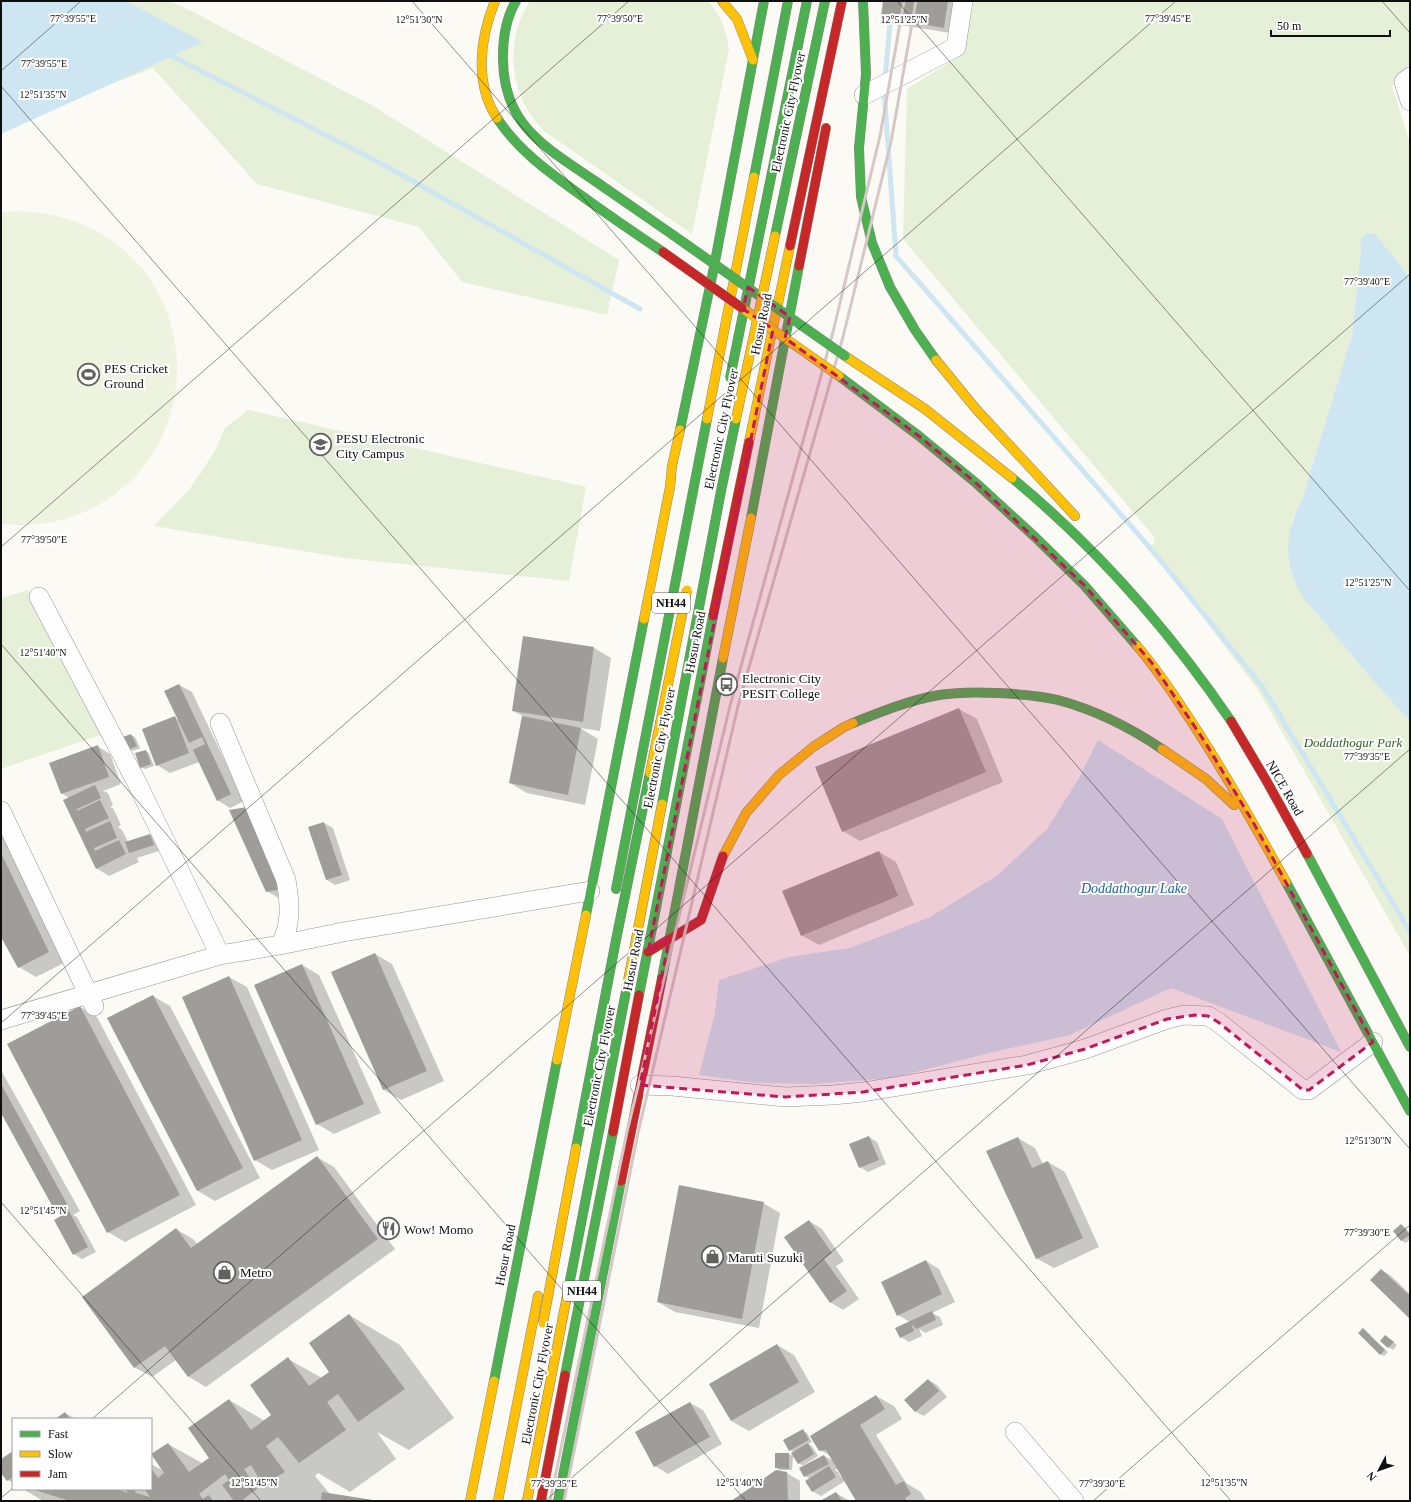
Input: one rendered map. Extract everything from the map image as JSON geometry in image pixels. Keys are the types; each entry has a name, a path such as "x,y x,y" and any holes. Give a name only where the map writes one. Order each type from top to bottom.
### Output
{"main road":[{"path":"495,1 487,20 482,45 482,67 485,89 495,115 524,151 546,170 591,203 839,376 919,436 976,483 1035,537 1084,585 1152,663 1205,742 1253,822 1410,1111"},
{"path":"516,1 508,16 502,40 503,63 506,88 515,112 530,132 552,152 845,356 941,420 1061,520 1105,565"},
{"path":"722,1 737,19 753,60"},
{"name":"Hosur Road","path":"470,1501 670,487 672,466 714,267 764,1"},
{"name":"NH44","path":"614,898 788,1"},
{"name":"Electronic City Flyover","path":"728,384 807,1"},
{"name":"Electronic City Flyover","path":"528,1501 721,491 825,1"},
{"name":"Hosur Road","path":"541,1501 713,615 842,1"},
{"path":"842,48 851,1"},
{"path":"863,1 866,74 860,141 861,196 866,226 879,261 893,292 919,338 987,422 1078,520"},
{"name":"Hosur Road","path":"558,1501 669,940 828,119"},
{"path":"1088,533 1105,565"},
{"name":"NICE Road","path":"1105,565 1138,600 1175,644 1235,727 1288,819 1410,1047"},
{"name":"Electronic City Flyover","path":"542,1331 616,940 689,580"},
{"path":"648,952 701,920 720,862 746,813 779,775 812,747 844,727 902,705 940,695 982,692 1019,694 1057,700 1089,710 1143,736 1172,755 1206,779 1253,822"},
{"path":"546,1260 579,1082"},
{"path":"498,1501 541,1283"}],"street":[{"path":"864,95 956,47 963,1"},
{"path":"1410,77 1404,82 1410,101"},
{"path":"39,598 136,781 220,956"},
{"path":"220,723 286,880 289,900 288,926 286,936 280,945"},
{"path":"1,811 91,1000"},
{"path":"1,1020 91,1000 220,956 343,932 590,891"},
{"path":"640,1085 672,1086 784,1097 863,1092 1027,1065 1085,1049 1167,1019 1195,1014 1208,1016 1218,1022 1303,1090 1309,1090 1373,1042"},
{"path":"1015,1432 1074,1501"}],"highlighted area":[{"path":"748,287 790,317 785,338 919,436 976,483 1084,585 1152,663 1205,742 1253,822 1373,1042 1309,1090 1303,1090 1218,1022 1208,1016 1195,1015 1167,1019 1085,1049 1027,1065 863,1092 785,1097 640,1085 669,940 648,952 773,329 743,309"}],"green space":[{"path":"1,1 170,1 191,11 373,106 619,260 607,315 462,282 419,227 257,184 153,68 1,127"},
{"path":"530,1 708,1 717,12 724,29 729,49 692,234 544,131 531,115 516,83 514,69 515,41 518,27 523,13"},
{"name":"Doddathogur Park","path":"974,1 1410,1 1410,69 1392,86 1410,143 1410,278 1375,234 1371,233 1360,244 1361,248 1352,335 1302,500 1291,523 1399,708 1410,721 1410,956 1258,690 1151,549 1155,538 903,239 907,89 964,53"},
{"name":"PES Cricket Ground","path":"20,211 66,218 87,226 108,238 139,265 160,297 173,333 177,371 172,408 158,444 136,475 105,501 81,514 55,522 28,525 1,524 1,212"},
{"path":"248,410 586,487 569,581 345,558 154,526 189,490 215,451 225,428"},
{"path":"28,590 103,734 1,769 1,598"}],"water":[{"path":"1,1 126,1 203,42 1,134"},
{"path":"1367,233 1375,234 1377,236 1410,278 1410,721 1378,686 1302,596 1291,571 1289,560 1289,536 1292,525 1302,500 1352,335 1361,248 1360,241"},
{"name":"Doddathogur Lake","path":"1098,740 1222,819 1341,1052 1171,988 1070,1035 993,1052 893,1078 814,1084 757,1083 699,1075 715,1013 719,980 789,957 850,948 930,917 998,875 1047,829 1079,778"}],"building":[{"path":"883,1 948,1 944,28 881,17"},
{"path":"523,636 594,647 583,722 512,711"},
{"path":"179,684 231,794 217,801 193,750 205,744 202,737 189,743 164,691"},
{"path":"959,708 986,772 842,832 815,767"},
{"path":"175,716 189,753 156,766 142,729"},
{"path":"522,716 581,728 568,795 509,783"},
{"path":"131,734 137,746 128,750 123,737"},
{"path":"98,745 109,777 61,794 49,763"},
{"path":"146,750 151,764 140,768 135,753"},
{"path":"95,785 101,798 77,809 77,811 100,800 109,818 85,829 86,832 110,821 117,838 94,848 95,851 119,840 126,854 96,869 63,800"},
{"path":"247,807 270,853 264,854 282,889 266,892 229,810"},
{"path":"324,822 342,875 326,880 308,827"},
{"path":"150,834 154,845 129,853 125,842"},
{"path":"879,851 898,896 801,936 782,891"},
{"path":"1,853 49,952 18,968 1,937"},
{"path":"375,953 427,1071 383,1090 331,972"},
{"path":"302,964 364,1104 316,1125 254,985"},
{"path":"229,976 302,1140 254,1161 182,997"},
{"path":"153,995 243,1168 197,1191 107,1018"},
{"path":"80,1006 180,1195 107,1233 7,1044"},
{"path":"1,1084 67,1204 55,1211 1,1113"},
{"path":"869,1136 879,1160 859,1168 849,1144"},
{"path":"1018,1137 1032,1168 1048,1161 1083,1238 1036,1259 986,1151"},
{"name":"Metro","path":"317,1156 378,1239 188,1377 165,1346 134,1368 82,1297 176,1228 191,1248"},
{"path":"679,1185 764,1202 742,1319 657,1302"},
{"path":"69,1211 88,1247 73,1255 54,1220"},
{"path":"809,1220 832,1253 824,1259 847,1291 830,1303 784,1237"},
{"path":"1401,1224 1410,1235 1401,1241 1393,1231"},
{"path":"926,1260 942,1294 897,1316 881,1282"},
{"path":"1381,1269 1410,1296 1410,1319 1370,1280"},
{"path":"932,1311 936,1320 916,1329 913,1325 914,1331 900,1338 895,1328"},
{"path":"349,1314 405,1389 358,1422 338,1394 327,1402 346,1430 299,1463 278,1437 266,1446 285,1472 263,1485 251,1465 244,1469 257,1489 241,1501 234,1501 222,1485 229,1480 225,1474 199,1494 203,1499 209,1495 213,1501 70,1501 35,1490 119,1490 128,1493 126,1490 134,1490 136,1493 150,1497 145,1490 152,1490 152,1469 158,1478 164,1473 152,1453 168,1443 189,1472 209,1458 188,1428 229,1399 251,1430 271,1415 250,1385 288,1357 309,1386 329,1372 309,1343"},
{"path":"1363,1328 1385,1350 1380,1355 1358,1333"},
{"path":"1385,1335 1394,1342 1388,1348 1380,1341"},
{"path":"777,1344 799,1382 731,1421 709,1384"},
{"path":"928,1379 939,1391 915,1412 904,1400"},
{"path":"876,1395 885,1409 860,1425 896,1485 904,1481 911,1494 905,1498 907,1501 856,1501 826,1450 819,1451 810,1436"},
{"path":"690,1402 710,1437 654,1467 635,1432"},
{"path":"65,1412 69,1418 56,1418"},
{"path":"803,1429 809,1440 789,1451 783,1440"},
{"path":"808,1443 814,1454 798,1464 791,1453"},
{"path":"12,1452 12,1478 7,1481 1,1473 1,1459"},
{"path":"775,1453 789,1453 789,1469 775,1468"},
{"path":"824,1455 829,1464 804,1477 799,1468"},
{"path":"829,1466 836,1477 812,1492 805,1481"},
{"path":"776,1470 787,1472 788,1501 731,1501"},
{"path":"322,1492 373,1500 373,1501 321,1501"},
{"path":"836,1492 842,1501 820,1501"}],"waterway":[{"path":"885,79 892,1"},
{"path":"166,53 386,166 640,309"},
{"path":"884,89 896,256 1151,549 1262,686 1410,932"}],"railway":[{"path":"550,1501 627,1132 730,706 833,332 880,136 904,1"},
{"path":"564,1501 638,1133 738,706 843,337 891,142 916,1"}],"traffic: fast":[{"path":"516,1 506,28 503,56 505,80 510,100 518,117 530,132 559,157 673,235"},
{"path":"680,430 714,267 764,1"},
{"path":"754,177 788,1"},
{"path":"730,378 807,1"},
{"path":"775,236 825,1"},
{"path":"863,1 866,74 859,148 861,197 872,243 890,287 915,330 936,360"},
{"path":"497,118 514,140 543,167 597,207 663,252"},
{"path":"673,235 845,356"},
{"path":"751,518 799,266"},
{"path":"839,376 919,436 976,483 1035,537 1084,585 1137,646"},
{"path":"616,889 707,419"},
{"path":"662,804 736,419"},
{"path":"1012,478 1073,533 1130,592 1183,654 1231,721"},
{"path":"639,995 713,616"},
{"path":"586,915 644,619"},
{"path":"662,978 723,658"},
{"path":"853,723 906,703 939,695 975,692 1020,694 1058,700 1099,714 1138,734 1162,749"},
{"path":"576,1148 650,773"},
{"path":"1307,854 1410,1047"},
{"path":"1286,882 1410,1111"},
{"path":"567,1296 628,981"},
{"path":"494,1381 557,1060"},
{"path":"565,1375 613,1132"},
{"path":"558,1501 621,1181"}],"traffic: slow":[{"path":"495,1 483,45 482,75 485,90 497,118"},
{"path":"722,1 737,19 753,60"},
{"path":"707,419 754,177"},
{"path":"736,419 775,236"},
{"path":"749,442 790,246"},
{"path":"742,308 839,376"},
{"path":"845,356 925,409 1012,478"},
{"path":"936,360 976,409 1075,516"},
{"path":"644,619 680,430"},
{"path":"723,658 751,518"},
{"path":"650,773 687,590"},
{"path":"1137,646 1168,687 1199,733 1250,817 1286,882"},
{"path":"723,856 746,813 779,775 813,747 844,727 853,723"},
{"path":"1162,749 1206,779 1234,805"},
{"path":"628,981 662,804"},
{"path":"557,1060 586,915"},
{"path":"543,1323 576,1148"},
{"path":"498,1501 538,1296"},
{"path":"527,1501 567,1296"},
{"path":"470,1501 494,1381"}],"traffic: jam":[{"path":"790,246 842,1"},
{"path":"799,266 826,128"},
{"path":"663,252 742,308"},
{"path":"713,616 749,442"},
{"path":"1231,721 1307,854"},
{"path":"648,952 701,920 723,856"},
{"path":"621,1181 662,978"},
{"path":"613,1132 639,995"},
{"path":"541,1501 565,1375"}],"place":[{"name":"PES Cricket Ground","path":"89,375"},
{"name":"PESU Electronic City Campus","path":"321,445"},
{"name":"Electronic City PESIT College","path":"726,685"},
{"name":"Wow! Momo","path":"388,1229"},
{"name":"Maruti Suzuki","path":"713,1257"},
{"name":"Metro","path":"224,1272"}]}
